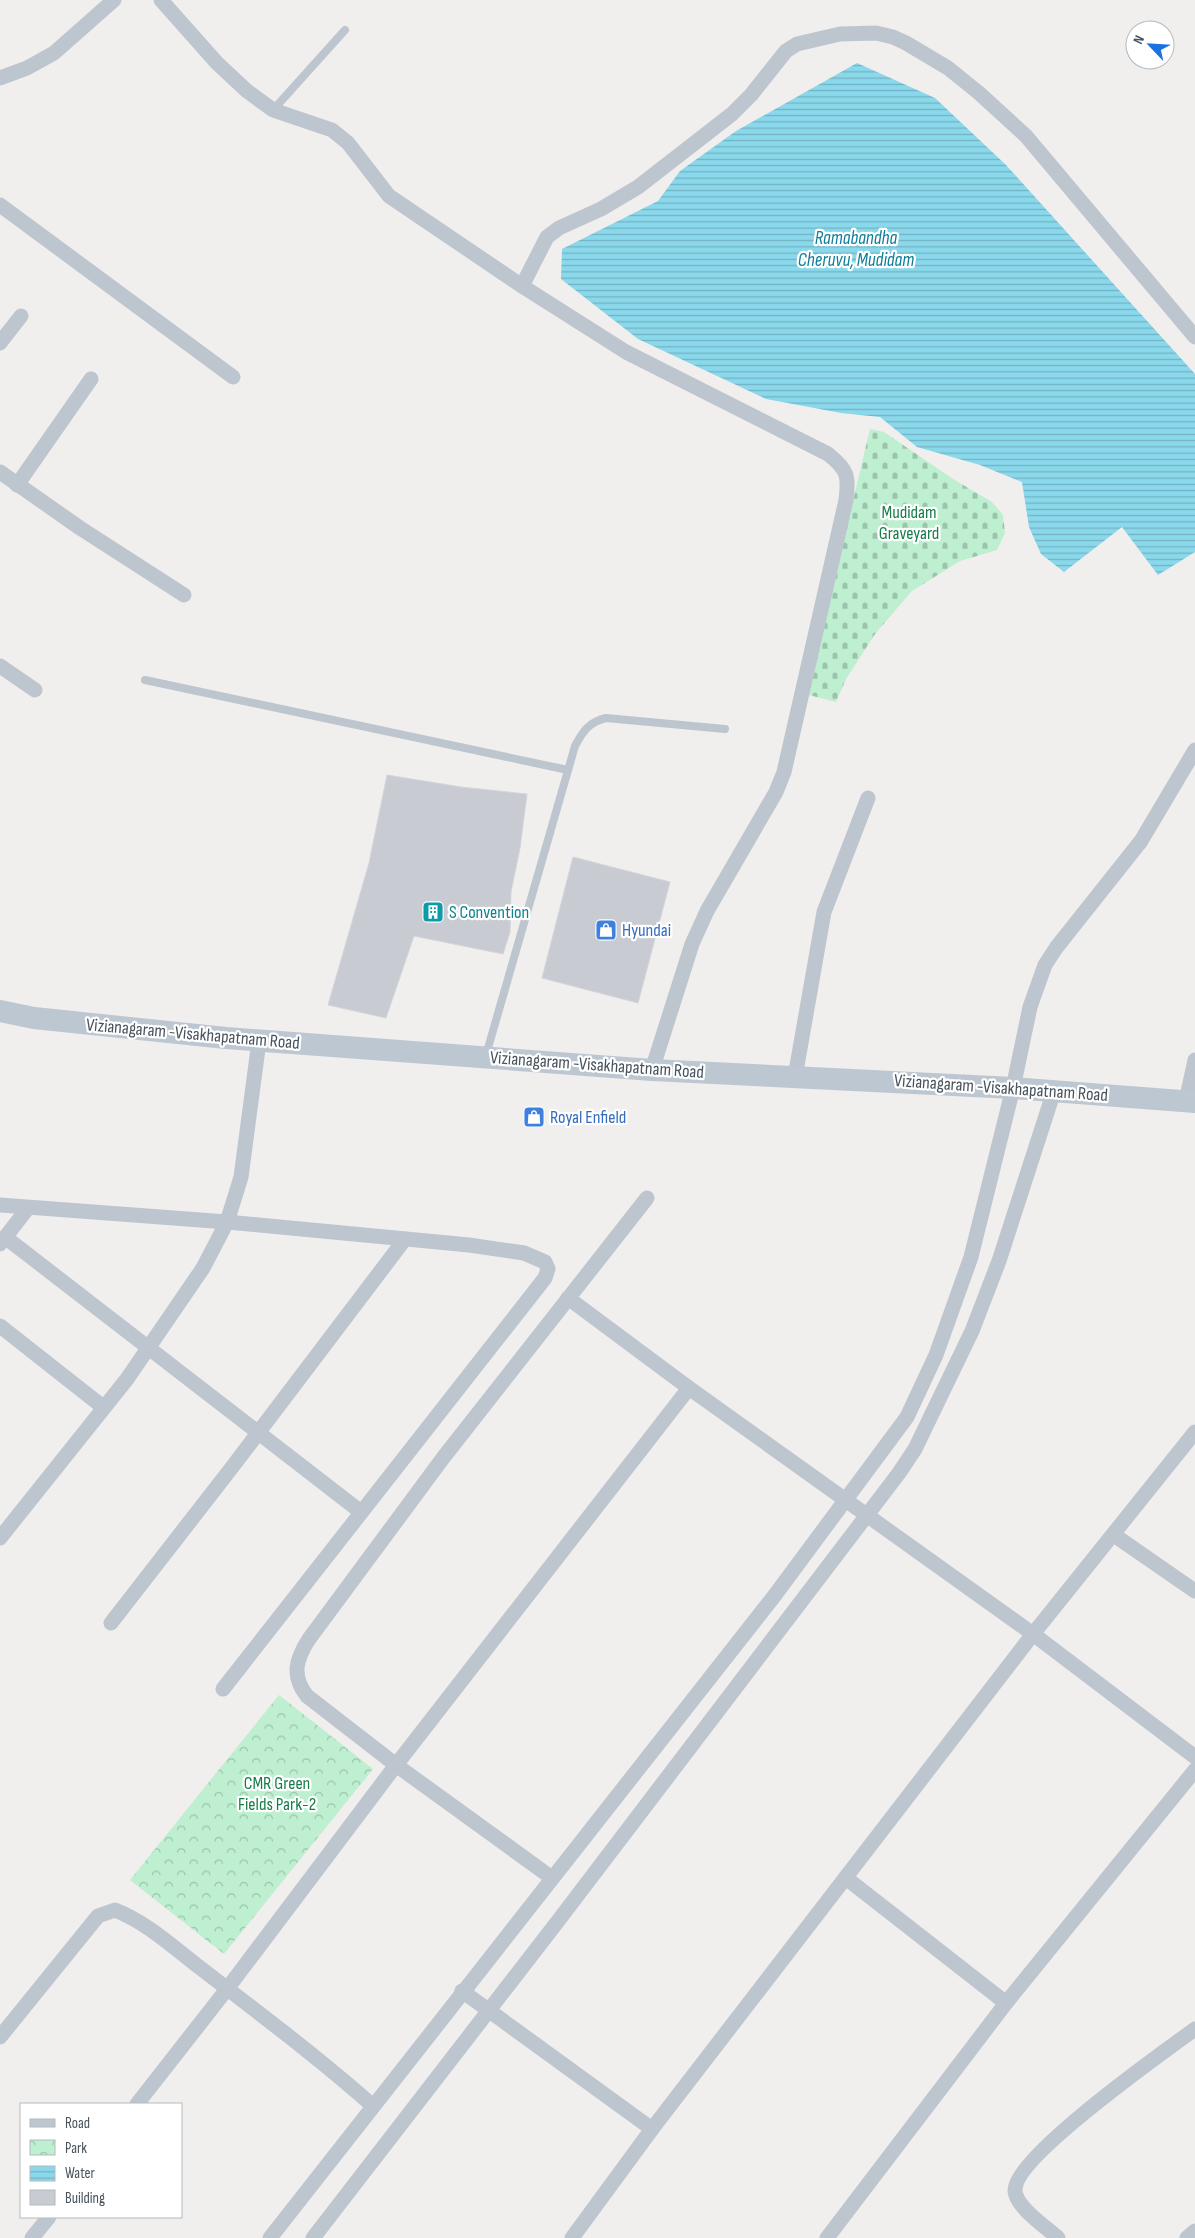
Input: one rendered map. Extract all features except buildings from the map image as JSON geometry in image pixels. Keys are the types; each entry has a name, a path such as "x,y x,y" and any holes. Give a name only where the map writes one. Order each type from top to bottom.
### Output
{"main road":[{"name":"Vizianagaram -Visakhapatnam Road","path":"0,1011 34,1018 259,1041 652,1070 1012,1088 1190,1101"}],"street":[{"path":"0,78 27,68 54,53 114,0"},
{"path":"161,0 217,63 247,91 273,110 332,130 348,143 390,196 522,286 626,352 828,454 845,470 848,482 842,519 784,772 776,792 707,911 696,936 652,1070"},
{"path":"522,286 546,237 559,228 601,209 638,187 732,114 751,95 786,51 797,44 824,37 840,34 876,33 893,37 906,43 948,68 980,92 1026,136 1195,337"},
{"path":"0,205 233,377"},
{"path":"0,343 21,316"},
{"path":"17,485 91,379"},
{"path":"0,472 184,595"},
{"path":"0,666 35,690"},
{"path":"270,2238 462,1991 775,1595 907,1417 936,1355 971,1257 1030,1007 1046,965 1056,948 1140,841 1195,750"},
{"path":"795,1077 824,912 868,798"},
{"path":"0,1538 103,1407 127,1380 203,1268 227,1222 241,1177 259,1041"},
{"path":"1190,1101 1195,1060"},
{"path":"313,2238 867,1515 915,1449 972,1331 998,1261 1054,1091"},
{"path":"552,1878 396,1765 307,1696 299,1686 297,1677 300,1653 443,1458 646,1198"},
{"path":"0,1205 227,1222 405,1239 524,1253 545,1262 548,1269 545,1278 223,1689"},
{"path":"28,1208 3,1241 149,1346 361,1512"},
{"path":"110,1623 258,1433 405,1239"},
{"path":"568,1298 689,1388 1033,1634 1195,1757"},
{"path":"0,1326 103,1407"},
{"path":"138,2103 227,1989 396,1765 689,1388"},
{"path":"572,2238 652,2129 1033,1634 1195,1432"},
{"path":"1114,1535 1195,1590"},
{"path":"827,2238 1006,2003 1195,1770"},
{"path":"846,1878 1006,2003"},
{"path":"0,2037 98,1916 107,1911 115,1910 136,1920 227,1989 372,2106"},
{"path":"462,1991 652,2129"},
{"path":"1058,2238 1022,2206 1016,2197 1015,2188 1021,2174 1068,2126 1195,2029"},
{"path":"32,2238 47,2218"},
{"path":"1187,2238 1195,2231"}],"lane":[{"path":"273,110 345,30"},
{"path":"145,680 568,770"},
{"path":"486,1057 575,746 582,733 596,720 606,718 725,729"}],"green space":[{"name":"Mudidam Graveyard","path":"870,429 884,432 953,479 992,502 1003,515 1005,533 997,550 960,561 912,591 875,634 846,679 836,702 809,695"},
{"name":"CMR Green Fields Park-2","path":"279,1695 373,1769 224,1954 130,1880"}],"water":[{"name":"Ramabandha Cheruvu, Mudidam","path":"857,63 935,98 1006,165 1195,374 1195,552 1158,575 1122,527 1064,572 1041,554 1029,527 1022,482 980,465 917,447 880,417 841,413 766,399 638,339 561,279 562,249 658,201 680,171 736,131"}],"place":[{"name":"S Convention","path":"433,912"},
{"name":"Hyundai","path":"606,930"},
{"name":"Royal Enfield","path":"534,1117"}]}
